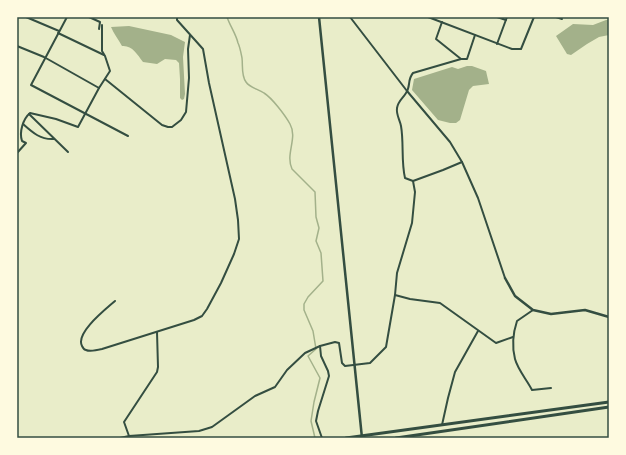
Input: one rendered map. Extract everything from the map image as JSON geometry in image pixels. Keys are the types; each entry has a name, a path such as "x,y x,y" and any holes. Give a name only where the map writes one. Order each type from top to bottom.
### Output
{"main road":[{"path":"346,438 609,402"},
{"path":"396,438 609,407"}],"street":[{"path":"26,17 105,56"},
{"path":"67,17 44,57 31,85 128,136"},
{"path":"89,17 100,22 99,29"},
{"path":"115,301 92,322 82,336 80,342 83,348 87,351 102,349 194,320 202,316 221,283 239,239 235,199 204,54 200,45 177,20 177,17"},
{"path":"319,17 361,437"},
{"path":"350,17 407,91 450,142 462,162 478,198 505,278 515,296 533,310 551,314 585,310 609,317"},
{"path":"428,17 512,49 520,49 534,17"},
{"path":"497,17 506,20"},
{"path":"497,44 508,17"},
{"path":"556,17 562,19"},
{"path":"442,22 436,39 461,59"},
{"path":"30,114 56,119 78,127 110,71 102,50 102,25"},
{"path":"105,79 162,125 168,127 172,126 181,120 186,112 189,78 188,49 190,35"},
{"path":"462,162 413,181 405,178 403,169 402,137 397,112 400,100 407,91 410,77 414,73 461,59 467,59 476,35"},
{"path":"17,46 44,57 99,88"},
{"path":"17,153 26,143 22,141 20,135 26,117 30,114"},
{"path":"30,114 68,152"},
{"path":"23,124 30,131 41,138 54,139"},
{"path":"120,438 129,436 199,432 212,427 255,396 276,387 287,370 299,358 305,353 320,346 335,342 339,343 342,362 345,366 370,363 386,347 395,295 397,273 412,223 415,192 413,181"},
{"path":"395,295 410,299 440,303 496,343 513,337"},
{"path":"533,310 517,321 513,337 515,359 532,390 551,388"},
{"path":"442,425 456,372 478,331"},
{"path":"129,436 124,422 151,383 158,367 157,332"},
{"path":"320,346 321,356 329,376 316,421 322,438"}],"shaded area":[{"path":"609,20 609,35 599,37 571,55 567,54 556,36 573,24 593,25"},
{"path":"129,26 171,35 185,42 183,57 184,99 182,100 180,98 179,63 176,60 165,59 157,64 143,62 129,47 122,46 111,27"},
{"path":"472,66 486,71 489,84 473,86 469,90 460,120 456,123 438,120 412,90 414,79 452,67 458,69"}],"waterway":[{"path":"227,17 240,48 244,79 250,86 264,93 271,99 288,120 293,135 290,158 292,169 315,192 316,217 319,228 316,241 321,253 323,281 308,297 304,304 304,310 313,331 316,349 308,356 320,378 311,421 315,438"}]}
